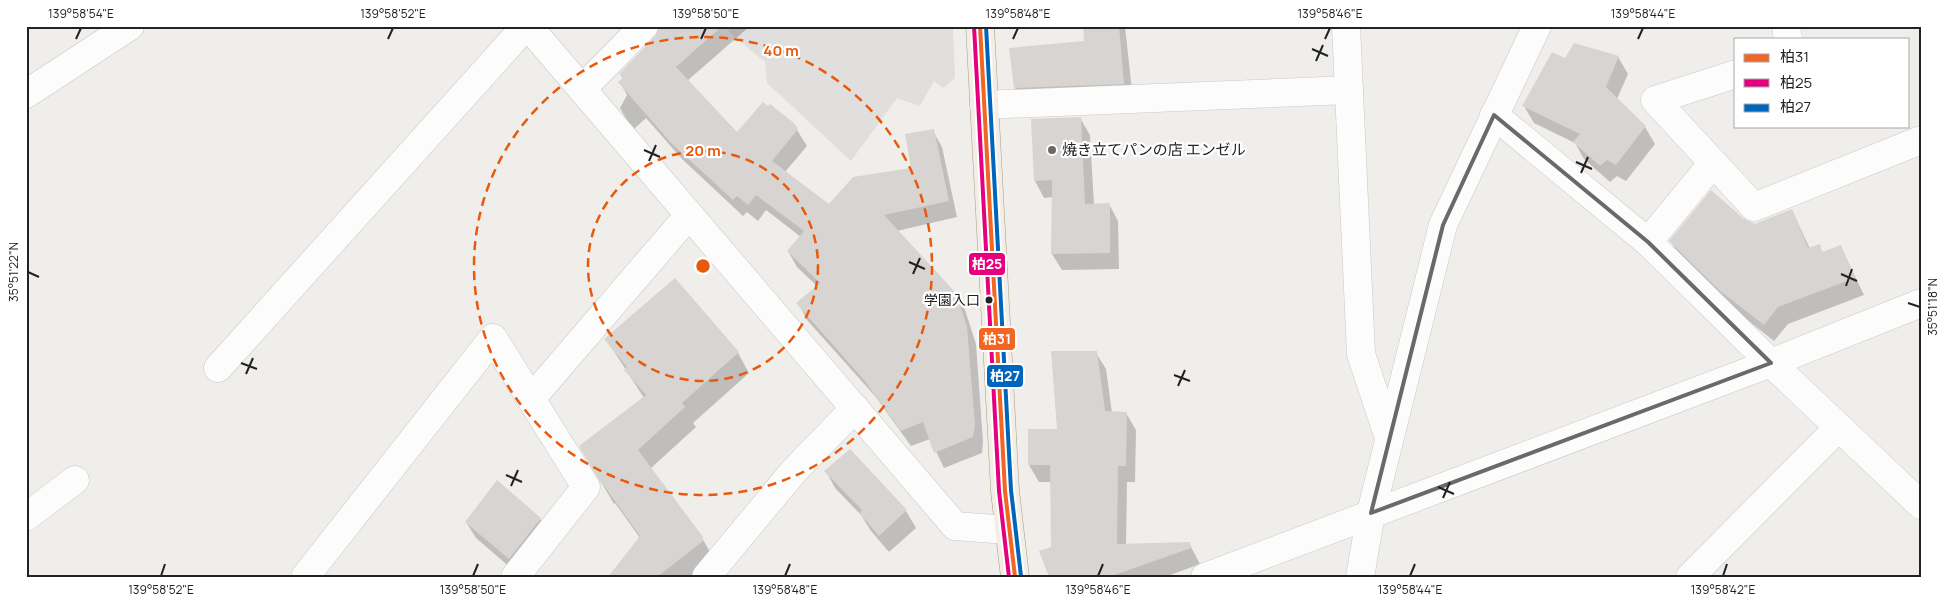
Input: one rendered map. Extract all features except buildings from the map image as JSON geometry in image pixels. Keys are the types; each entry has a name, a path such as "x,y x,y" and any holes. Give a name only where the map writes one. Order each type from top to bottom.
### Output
{"main road":[{"path":"980,26 1008,530 1015,577"}],"street":[{"path":"26,94 130,26"},
{"path":"218,368 527,26 955,526 1008,530"},
{"path":"582,89 644,26"},
{"path":"1346,26 1361,354 1389,438"},
{"path":"1360,577 1371,513 1443,225 1537,26"},
{"path":"1734,75 1655,100 1754,207 1921,140"},
{"path":"984,105 1348,90"},
{"path":"1494,115 1648,242 1771,363 1921,505"},
{"path":"1648,242 1713,163"},
{"path":"532,399 688,215"},
{"path":"1204,577 1771,363 1921,303"},
{"path":"305,577 493,338 586,487 515,577"},
{"path":"706,577 794,471 855,408"},
{"path":"1690,577 1839,427"},
{"path":"26,517 75,480"}],"highlighted area":[{"path":"1494,115 1648,242 1771,363 1371,513 1443,225"}],"shaded area":[{"path":"733,26 953,26 955,78 943,88 934,81 920,106 897,98 851,161 767,83 765,62 728,31"}],"transit line":[{"name":"柏25","path":"974,26 999,491 1009,577"},
{"name":"柏31","path":"980,26 1005,491 1015,577"},
{"name":"柏27","path":"986,26 1011,490 1021,576"}],"place":[{"name":"焼き立てパンの店 エンゼル","path":"1052,150"},
{"name":"学園入口","path":"989,300"}]}
